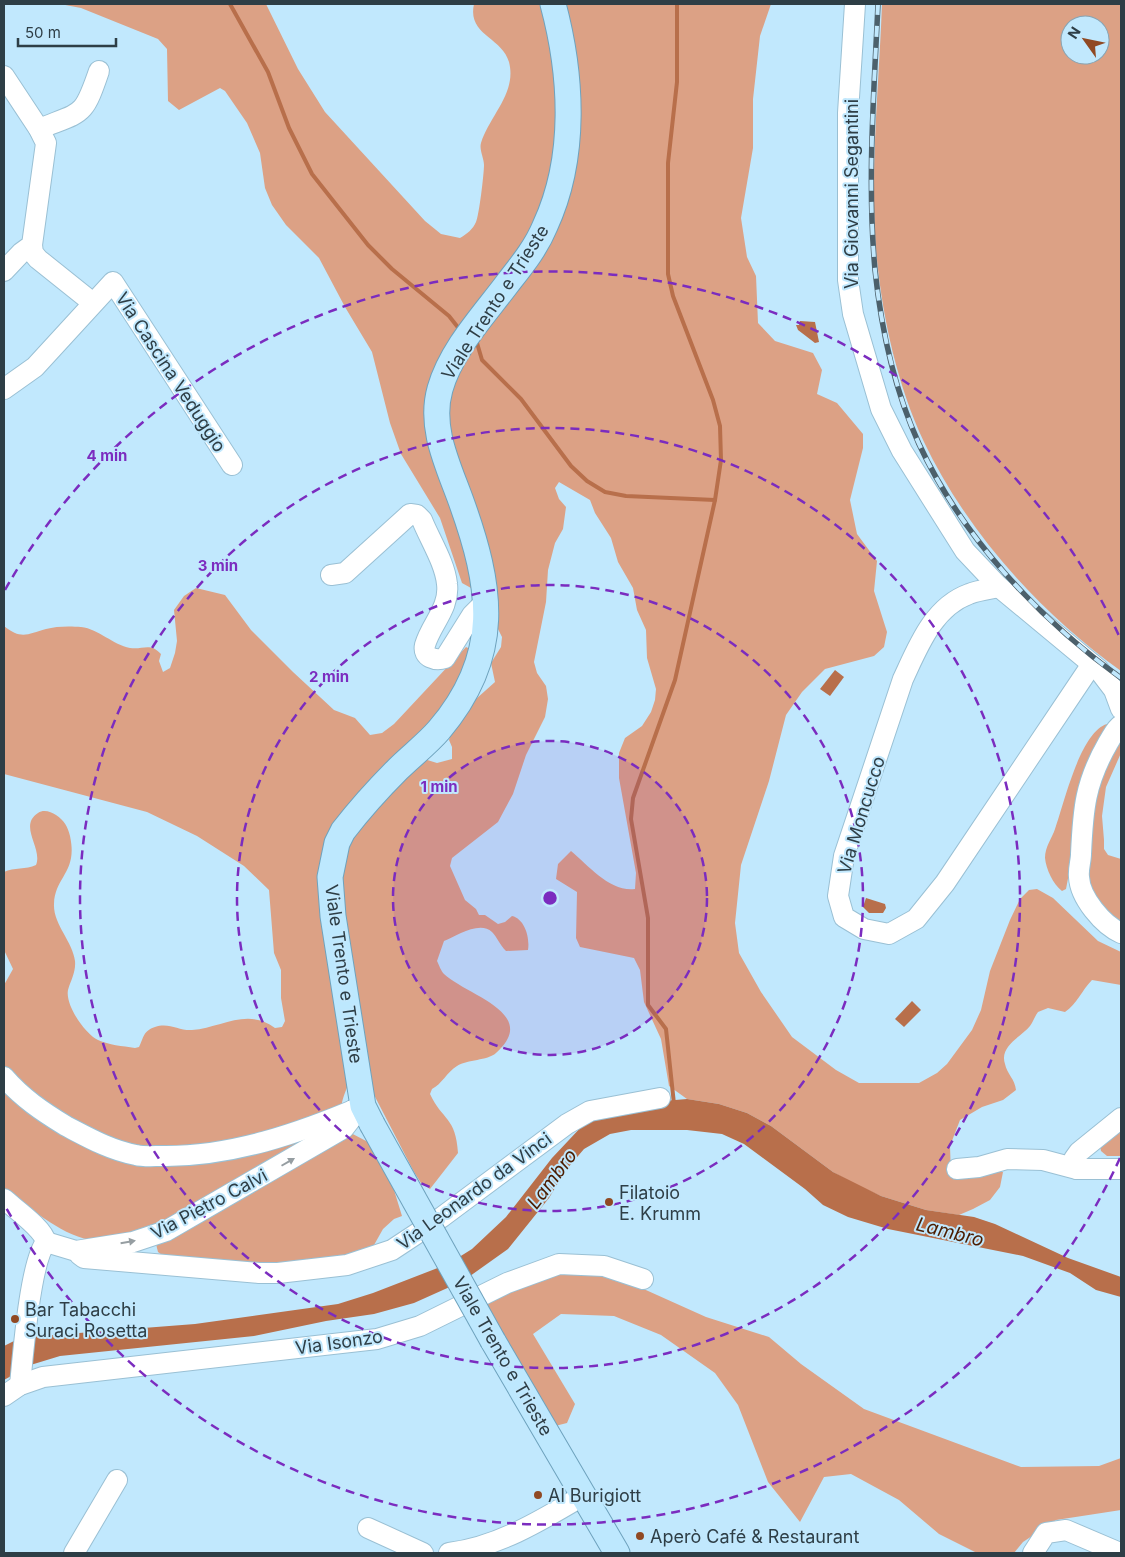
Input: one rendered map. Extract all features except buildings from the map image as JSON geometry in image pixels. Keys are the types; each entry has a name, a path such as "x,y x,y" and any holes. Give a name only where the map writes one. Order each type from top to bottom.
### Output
{"main road":[{"name":"Viale Trento e Trieste","path":"553,4 567,75 569,113 560,179 554,203 546,226 534,248 477,324 447,371 437,401 440,443 476,545 486,601 484,630 478,666 460,703 437,732 398,768 343,831 333,856 330,877 333,916 363,1114 617,1553"}],"street":[{"name":"Via Giovanni Segantini","path":"855,4 848,113 848,280 853,314 881,408 902,451 965,551 999,587 1092,664 1111,684 1120,720"},
{"path":"39,129 81,112 90,98 100,71"},
{"path":"4,76 39,129 46,143 45,163 32,245 33,253 93,303"},
{"path":"4,271 21,253 32,245"},
{"name":"Via Cascina Veduggio","path":"4,389 35,367 113,282 232,464"},
{"path":"331,575 345,573 410,514 417,515 422,520 448,584 447,597 442,612 424,647 431,659 445,658 472,615 486,601"},
{"name":"Via Moncucco","path":"999,587 968,594 940,611 914,654 903,680 844,856 838,896 844,917 864,929 889,934 916,919 945,883 1092,664"},
{"path":"1120,720 1091,778 1082,816 1079,877 1086,897 1104,922 1112,929 1121,933"},
{"path":"4,1077 18,1094 50,1117 93,1141 114,1150 138,1156 190,1156 241,1149 363,1114"},
{"name":"Via Leonardo da Vinci","path":"80,1250 80,1255 84,1258 259,1273 278,1273 347,1265 392,1250 442,1218 567,1124 590,1111 660,1098"},
{"name":"Via Pietro Calvi","path":"40,1257 133,1242 166,1231 344,1128 351,1120 363,1114"},
{"path":"1077,1169 1074,1159 1079,1152 1121,1118"},
{"path":"956,1169 979,1167 1007,1160 1043,1160 1077,1169 1121,1169"},
{"path":"4,1199 45,1237 15,1384"},
{"name":"Via Isonzo","path":"15,1384 43,1377 377,1338 420,1326 507,1283 559,1264 604,1266 643,1279"},
{"path":"74,1553 117,1480"},
{"path":"449,1553 469,1551 497,1542 584,1495"},
{"path":"368,1528 423,1553"},
{"path":"1033,1553 1046,1533 1066,1530 1120,1553"}],"shaded area":[{"path":"60,4 266,4 298,69 325,112 425,221 441,234 460,238 475,225 484,170 481,143 506,94 510,73 509,62 505,54 476,23 473,14 474,4 543,4 552,41 557,126 549,181 535,222 426,422 427,437 435,466 466,541 471,588 462,583 440,518 401,454 390,423 372,352 319,258 286,225 272,205 265,188 260,153 247,123 225,91 220,88 179,110 168,101 167,49 158,39 81,8"},
{"path":"561,4 771,4 760,36 753,99 753,148 741,218 747,257 756,276 758,323 775,341 813,353 822,370 817,394 837,403 863,434 863,448 850,500 857,534 877,561 874,591 887,632 884,647 874,656 825,669 802,692 786,715 769,781 741,865 735,923 739,953 761,992 792,1037 836,1070 859,1083 919,1083 937,1073 947,1064 972,1030 981,1010 990,971 1010,920 1020,899 1029,890 1037,889 1053,898 1098,941 1121,952 1121,985 1092,980 1073,1005 1065,1012 1048,1008 1038,1012 1030,1026 1012,1042 1005,1052 1006,1068 1016,1090 1003,1100 982,1107 960,1120 950,1146 951,1175 990,1170 1003,1172 1000,1187 990,1200 959,1215 926,1210 881,1196 833,1172 771,1126 747,1113 719,1104 687,1099 669,1086 661,1039 644,1002 640,970 634,958 580,947 576,938 577,892 556,879 558,864 571,851 600,877 617,886 635,889 636,873 619,778 619,753 625,738 642,726 651,712 656,689 647,658 646,630 637,610 633,588 618,562 611,538 595,513 590,500 559,482 555,488 559,499 566,507 563,529 555,543 548,570 546,602 534,662 537,673 546,686 548,699 545,717 526,755 513,794 498,822 452,858 450,866 465,900 476,909 479,915 485,915 498,924 505,922 512,916 520,921 526,930 528,950 506,951 492,932 487,929 475,928 444,941 437,961 444,974 495,1006 505,1016 510,1027 508,1039 492,1056 457,1066 432,1089 430,1094 454,1132 458,1153 430,1189 421,1183 414,1172 372,1091 340,912 344,848 365,819 424,759 437,763 452,759 452,747 449,740 452,731 476,699 495,682 491,663 501,647 502,637 497,627 495,577 445,424 454,376 561,216"},
{"path":"882,4 1121,4 1121,671 1062,623 1034,597 1008,568 962,508 941,475 924,442 899,376 883,306 875,229 875,132"},
{"path":"196,588 225,595 251,630 293,672 334,710 355,718 370,735 382,733 394,724 466,647 470,649 451,700 336,833 351,1077 343,1098 342,1115 347,1131 368,1142 394,1190 402,1216 394,1219 383,1229 374,1245 344,1259 283,1266 166,1258 158,1252 155,1240 143,1228 103,1241 78,1237 55,1226 4,1190 4,985 13,969 4,950 4,872 36,865 37,858 30,824 32,818 38,813 47,811 59,817 65,824 70,836 71,858 55,895 54,904 57,919 71,947 75,961 68,996 73,1011 87,1032 98,1040 107,1043 135,1048 139,1047 148,1030 160,1026 192,1030 234,1020 254,1019 265,1022 275,1028 282,1027 285,1021 281,998 281,970 274,953 269,890 244,866 197,836 147,812 4,774 4,626 15,633 25,635 59,627 88,628 118,644 130,648 150,647 157,650 161,654 159,661 163,672 170,668 175,653 177,641 174,610 184,596"},
{"path":"1107,724 1113,725 1121,737 1121,753 1106,787 1102,816 1104,849 1108,855 1121,859 1121,933 1070,868 1066,889 1062,891 1050,876 1045,858 1047,846 1055,829 1081,754 1097,730"},
{"path":"1121,1118 1121,1156 1107,1156 1101,1151 1100,1146"},
{"path":"557,1271 608,1273 706,1317 769,1337 801,1364 864,1409 1021,1467 1099,1466 1121,1458 1121,1510 1056,1520 1023,1542 1014,1553 977,1553 939,1534 899,1500 851,1474 824,1477 800,1522 768,1482 738,1405 715,1373 661,1335 614,1316 561,1314 533,1334 575,1404 567,1423 555,1426 486,1302"}],"water":[{"path":"800,321 815,322 819,342 815,343 798,330 796,325 799,325"},
{"path":"835,670 844,677 830,696 820,689"},
{"path":"866,898 885,904 886,908 883,913 869,913 863,907"},
{"path":"912,1001 921,1010 904,1027 895,1019"},
{"name":"Lambro","path":"687,1099 719,1104 747,1113 771,1126 833,1172 881,1196 926,1210 974,1217 995,1224 1068,1258 1121,1277 1121,1297 1096,1290 1070,1273 1023,1256 888,1229 848,1217 823,1205 805,1189 744,1144 722,1134 687,1130 631,1130 610,1134 584,1149 566,1170 549,1198 508,1249 463,1281 414,1303 374,1314 326,1321 254,1336 60,1356 24,1367 27,1337 195,1324 338,1304 373,1293 448,1264 472,1249 506,1217 552,1158 584,1124 598,1116 652,1102"},
{"path":"22,1337 20,1371 4,1380 4,1346"}],"waterway":[{"path":"230,4 268,72 289,128 312,174 368,245 392,269 449,316 460,330"},
{"path":"674,1104 666,1029 648,1005 648,918 631,819 633,798 675,680 715,500 721,460 720,426 713,400 673,296 668,274 668,163 677,82 677,4"},
{"path":"477,343 482,360 521,399 571,466 587,481 605,492 626,496 715,500"}],"railway":[{"path":"878,4 871,170 875,270 885,337 896,381 910,424 937,478 957,512 1005,574 1061,630 1121,678"}],"place":[{"name":"Filatoio E. Krumm","path":"609,1202"},
{"name":"Bar Tabacchi Suraci Rosetta","path":"15,1319"},
{"name":"Al Burigiott","path":"538,1495"},
{"name":"Aperò Café & Restaurant","path":"640,1536"}]}
